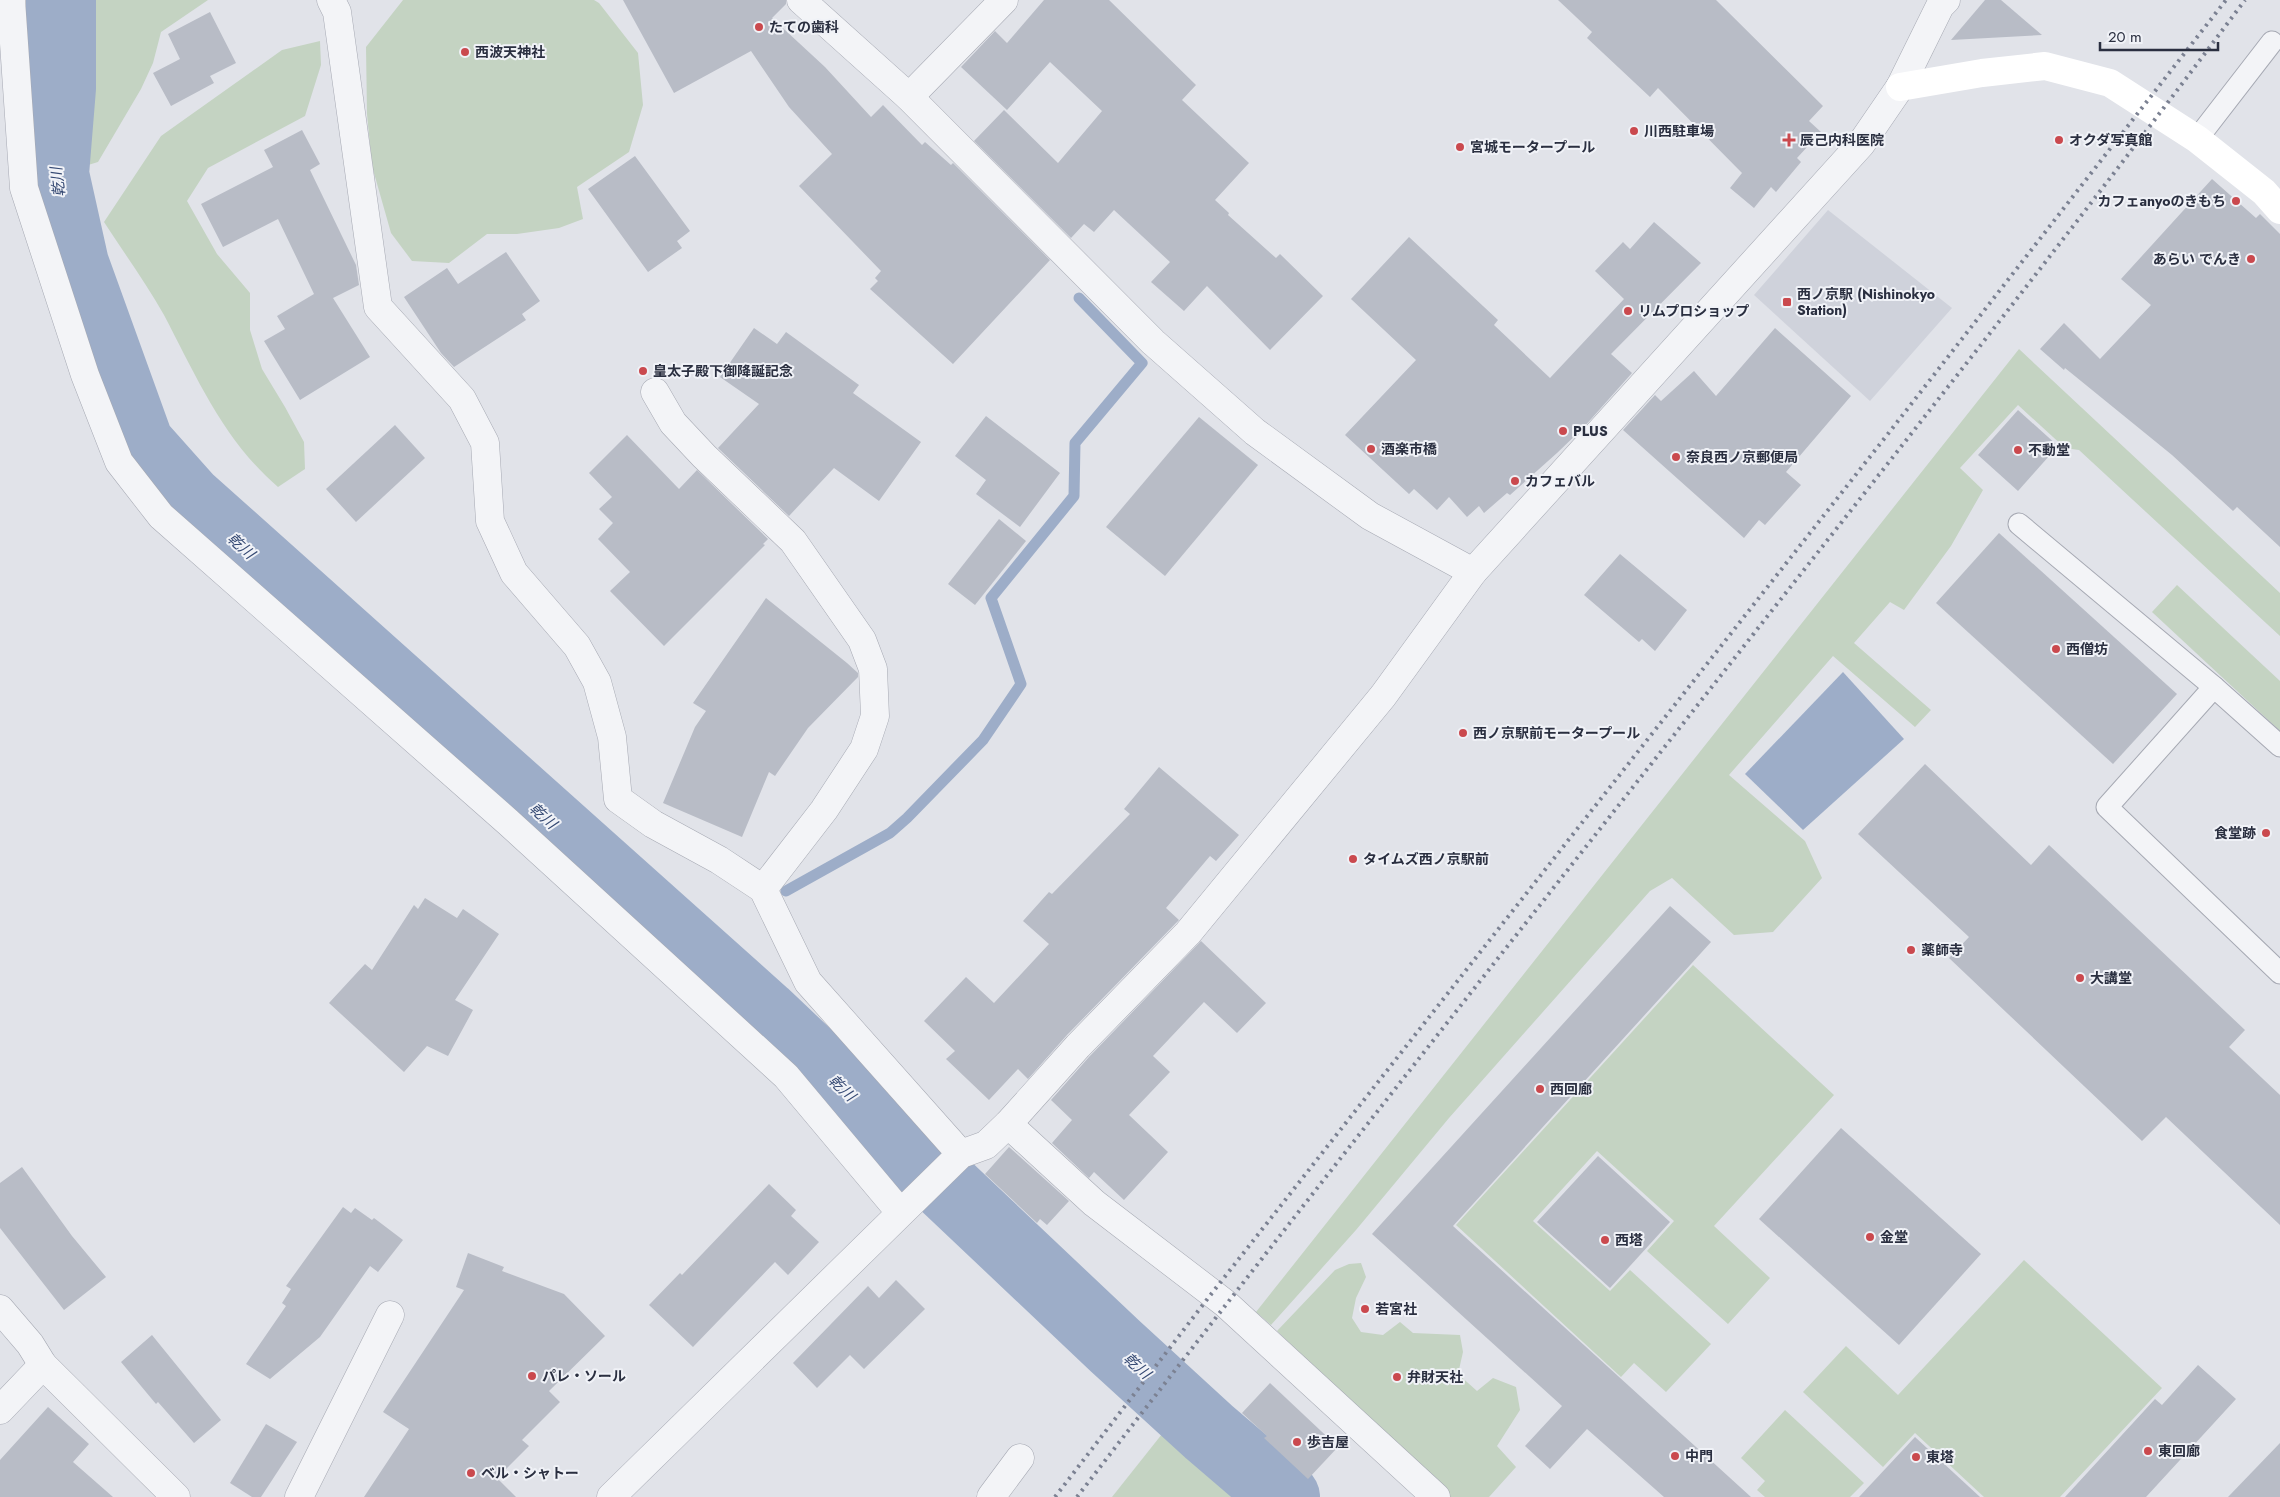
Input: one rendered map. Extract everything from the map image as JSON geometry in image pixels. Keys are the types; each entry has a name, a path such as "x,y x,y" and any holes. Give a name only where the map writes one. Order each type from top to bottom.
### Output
{"main road":[{"path":"1900,87 1982,73 2045,66 2110,84 2197,139 2264,192 2280,210"}],"street":[{"path":"11,0 24,188 85,375 119,462 161,516 508,822 786,1076 900,1212"},
{"path":"331,0 337,12 378,307 462,399 486,443 490,521 514,573 578,646 597,682 612,737 618,799 653,824 719,860 763,889 808,982 961,1154"},
{"path":"800,0 909,97 1153,342 1255,432 1370,516 1473,572"},
{"path":"909,97 1004,0"},
{"path":"611,1497 961,1154 986,1145 1008,1124 1078,1046 1188,933 1383,696 1473,572 1860,144 1900,87 1940,2"},
{"path":"655,392 674,424 698,450 794,541 862,640 873,669 875,716 864,749 824,810 763,889"},
{"path":"1008,1124 1094,1203 1226,1304 1436,1497"},
{"path":"0,1309 30,1344 43,1365 176,1497"},
{"path":"299,1497 390,1315"},
{"path":"0,1410 43,1365"},
{"path":"991,1497 1020,1458"}],"lane":[{"path":"2197,139 2272,42"},
{"path":"2019,524 2214,687 2280,746"},
{"path":"2214,687 2107,807 2280,973"}],"shaded area":[{"path":"1828,210 1952,308 1870,401 1754,295"}],"green space":[{"path":"69,0 208,0 161,32 153,63 141,89 98,162 75,169 63,153 68,94"},
{"path":"403,0 594,0 599,3 638,53 643,105 629,152 577,187 583,219 559,228 517,234 487,234 449,263 412,261 391,233 372,166 367,114 366,47"},
{"path":"320,41 321,65 305,116 208,168 187,201 217,254 250,293 250,330 262,369 304,442 305,469 278,487 242,449 213,407 157,303 104,222 161,136 282,50"},
{"path":"2019,349 2280,593 2280,636 2079,450 2065,448 2018,405 1960,468 1983,490 1951,546 1904,610 1890,602 1854,643 1931,710 1915,727 1833,656 1729,775 1805,841 1822,878 1773,932 1734,935 1672,878 1650,891 1449,1118 1356,1230 1271,1325 1256,1312"},
{"path":"2177,585 2280,681 2280,731 2152,612"},
{"path":"1693,965 1834,1095 1714,1226 1770,1278 1728,1324 1647,1251 1674,1221 1597,1151 1533,1221 1610,1291 1630,1270 1711,1344 1666,1392 1634,1363 1621,1377 1456,1225"},
{"path":"2024,1260 2162,1388 2060,1497 1984,1497 1915,1433 1883,1467 1803,1392 1846,1346 1898,1395"},
{"path":"1361,1263 1366,1277 1356,1298 1352,1318 1361,1332 1383,1335 1400,1322 1413,1333 1460,1335 1463,1352 1458,1374 1477,1391 1493,1378 1516,1387 1520,1410 1497,1446 1516,1467 1489,1497 1449,1497 1277,1331 1335,1270 1349,1264"},
{"path":"1785,1410 1864,1483 1850,1497 1765,1497 1757,1490 1765,1481 1741,1458"},
{"path":"1166,1429 1243,1497 1112,1497"}],"water":[{"path":"1843,672 1904,739 1803,830 1745,774"}],"building":[{"path":"623,0 786,0 786,4 772,18 825,67 871,117 883,105 922,145 925,142 951,165 953,163 1050,260 953,364 870,289 878,281 875,278 881,271 799,186 832,154 789,107 751,51 674,93"},
{"path":"1044,0 1109,0 1196,85 1182,100 1249,163 1215,200 1229,213 1228,215 1276,258 1280,254 1323,296 1270,350 1207,286 1184,311 1151,282 1170,262 1114,210 1094,232 1084,224 1071,238 974,141 1004,110 1058,163 1102,111 1050,62 1007,110 961,67 995,31 1007,43"},
{"path":"1558,0 1716,0 1823,106 1809,121 1821,132 1797,158 1801,162 1776,192 1771,187 1754,208 1730,188 1742,173 1658,88 1650,97 1587,38 1592,32"},
{"path":"1985,0 2001,0 2042,35 1951,40"},
{"path":"210,12 236,63 210,76 214,83 171,106 153,73 180,59 168,34"},
{"path":"302,130 320,164 310,170 356,265 359,285 333,298 370,357 300,400 264,341 285,329 277,316 314,294 278,219 223,247 201,204 273,167 264,150"},
{"path":"635,156 690,231 677,241 682,248 648,272 588,189"},
{"path":"2212,179 2256,218 2260,214 2280,234 2280,547 2237,507 2233,511 2172,455 2040,349 2064,323 2100,359 2151,305 2121,279"},
{"path":"1654,222 1701,263 1611,354 1632,373 1584,427 1557,453 1510,495 1507,493 1484,513 1479,506 1467,517 1449,497 1437,510 1414,489 1409,494 1345,435 1416,360 1351,299 1409,237 1498,320 1494,325 1550,378 1624,299 1595,271 1623,242 1630,249"},
{"path":"506,252 540,301 522,314 526,320 454,367 441,353 404,297 447,268 458,284"},
{"path":"754,328 777,344 786,332 859,385 853,393 921,442 879,501 834,468 789,516 718,448 759,404 720,377"},
{"path":"1775,328 1851,396 1786,472 1801,485 1765,525 1759,520 1744,538 1623,430 1655,395 1661,401 1694,371 1716,396"},
{"name":"不動堂","path":"2018,410 2058,446 2018,491 1978,455"},
{"path":"986,416 1060,473 1020,527 976,494 986,480 955,456"},
{"path":"1199,417 1258,465 1165,576 1106,527"},
{"path":"395,425 425,458 356,522 326,489"},
{"path":"627,435 679,489 697,470 768,539 763,544 765,545 664,646 610,591 630,572 598,539 613,523 599,509 612,497 589,473"},
{"path":"999,519 1026,541 975,605 948,584"},
{"name":"西僧坊","path":"1999,533 2177,694 2113,764 1936,603"},
{"path":"1620,554 1687,610 1655,651 1642,639 1639,642 1584,595"},
{"path":"766,598 847,663 858,673 858,677 808,728 775,776 769,772 742,837 663,803 695,727 706,711 693,703"},
{"name":"大講堂","path":"1925,764 2031,865 2049,845 2245,1030 2229,1047 2280,1095 2280,1225 2166,1117 2142,1141 1949,958 1969,937 1858,834"},
{"path":"1159,767 1239,835 1216,861 1210,856 1166,908 1179,920 1067,1035 1028,1079 1018,1069 989,1100 946,1059 955,1051 924,1021 966,977 994,1003 1049,944 1023,921 1049,892 1052,894 1130,814 1124,809"},
{"path":"425,898 457,918 463,909 499,934 455,1000 473,1010 448,1056 427,1046 404,1072 329,1003 365,964 372,970 414,905 418,909"},
{"name":"西回廊","path":"1670,906 1711,942 1453,1226 1751,1497 1664,1497 1587,1429 1550,1469 1525,1446 1562,1406 1372,1234"},
{"path":"1201,941 1266,1003 1237,1033 1204,1002 1153,1056 1170,1072 1129,1115 1168,1152 1124,1200 1094,1172 1089,1178 1052,1143 1072,1120 1051,1100 1089,1057"},
{"name":"金堂","path":"1841,1128 1981,1254 1899,1345 1759,1219"},
{"path":"1009,1147 1069,1201 1047,1225 1040,1219 1037,1223 985,1174"},
{"name":"西塔","path":"1598,1156 1670,1222 1610,1288 1537,1222"},
{"path":"22,1167 72,1236 106,1277 64,1310 0,1228 0,1183"},
{"path":"769,1184 796,1210 791,1216 819,1242 788,1275 775,1262 693,1347 649,1305 680,1273 682,1275"},
{"path":"343,1207 351,1213 355,1208 372,1220 374,1218 403,1240 378,1272 370,1266 320,1337 270,1379 246,1364 286,1306 282,1303 291,1289 286,1286"},
{"path":"468,1253 504,1267 502,1271 564,1294 605,1336 549,1391 560,1402 522,1440 529,1446 497,1478 516,1497 364,1497 409,1429 383,1412 464,1290 456,1287"},
{"path":"896,1280 925,1309 864,1369 850,1355 817,1388 793,1363 868,1286 879,1298"},
{"path":"152,1335 221,1420 194,1443 158,1402 156,1404 121,1362"},
{"name":"東回廊","path":"2198,1365 2236,1399 2146,1497 2065,1497 2155,1399 2162,1405"},
{"path":"1270,1383 1338,1447 1308,1479 1264,1438 1267,1436 1242,1413"},
{"path":"48,1407 89,1444 73,1462 113,1497 0,1497 0,1460"},
{"path":"266,1424 297,1442 261,1497 252,1497 230,1483"},
{"name":"東塔","path":"1915,1437 1980,1497 1859,1497"},
{"path":"2280,1443 2280,1497 2228,1497"}],"waterway":[{"name":"乾川","path":"61,0 61,88 54,174 74,264 139,444 188,499 764,1014 1115,1346 1209,1432 1285,1497"},
{"path":"786,891 890,833 983,740 1021,684 991,598 1074,496 1075,443 1142,363 1079,298"}],"railway":[{"path":"1055,1497 1212,1293 1891,430 2226,0"},
{"path":"1077,1497 1334,1166 1887,465 2127,156 2245,0"}],"place":[{"name":"たての歯科","path":"759,27"},
{"name":"西波天神社","path":"465,52"},
{"name":"川西駐車場","path":"1634,131"},
{"name":"辰己内科医院","path":"1789,140"},
{"name":"オクダ写真館","path":"2059,140"},
{"name":"宮城モータープール","path":"1460,147"},
{"name":"カフェanyoのきもち","path":"2236,201"},
{"name":"あらい でんき","path":"2251,259"},
{"name":"西ノ京駅 (Nishinokyo Station)","path":"1787,302"},
{"name":"リムプロショップ","path":"1628,311"},
{"name":"皇太子殿下御降誕記念","path":"643,371"},
{"name":"PLUS","path":"1563,431"},
{"name":"酒楽市橋","path":"1371,449"},
{"name":"不動堂","path":"2018,450"},
{"name":"奈良西ノ京郵便局","path":"1676,457"},
{"name":"カフェバル","path":"1515,481"},
{"name":"西僧坊","path":"2056,649"},
{"name":"西ノ京駅前モータープール","path":"1463,733"},
{"name":"食堂跡","path":"2266,833"},
{"name":"タイムズ西ノ京駅前","path":"1353,859"},
{"name":"薬師寺","path":"1911,950"},
{"name":"大講堂","path":"2080,978"},
{"name":"西回廊","path":"1540,1089"},
{"name":"金堂","path":"1870,1237"},
{"name":"西塔","path":"1605,1240"},
{"name":"若宮社","path":"1365,1309"},
{"name":"パレ・ソール","path":"532,1376"},
{"name":"弁財天社","path":"1397,1377"},
{"name":"歩吉屋","path":"1297,1442"},
{"name":"東回廊","path":"2148,1451"},
{"name":"中門","path":"1675,1456"},
{"name":"東塔","path":"1916,1457"},
{"name":"ベル・シャトー","path":"471,1473"}]}
